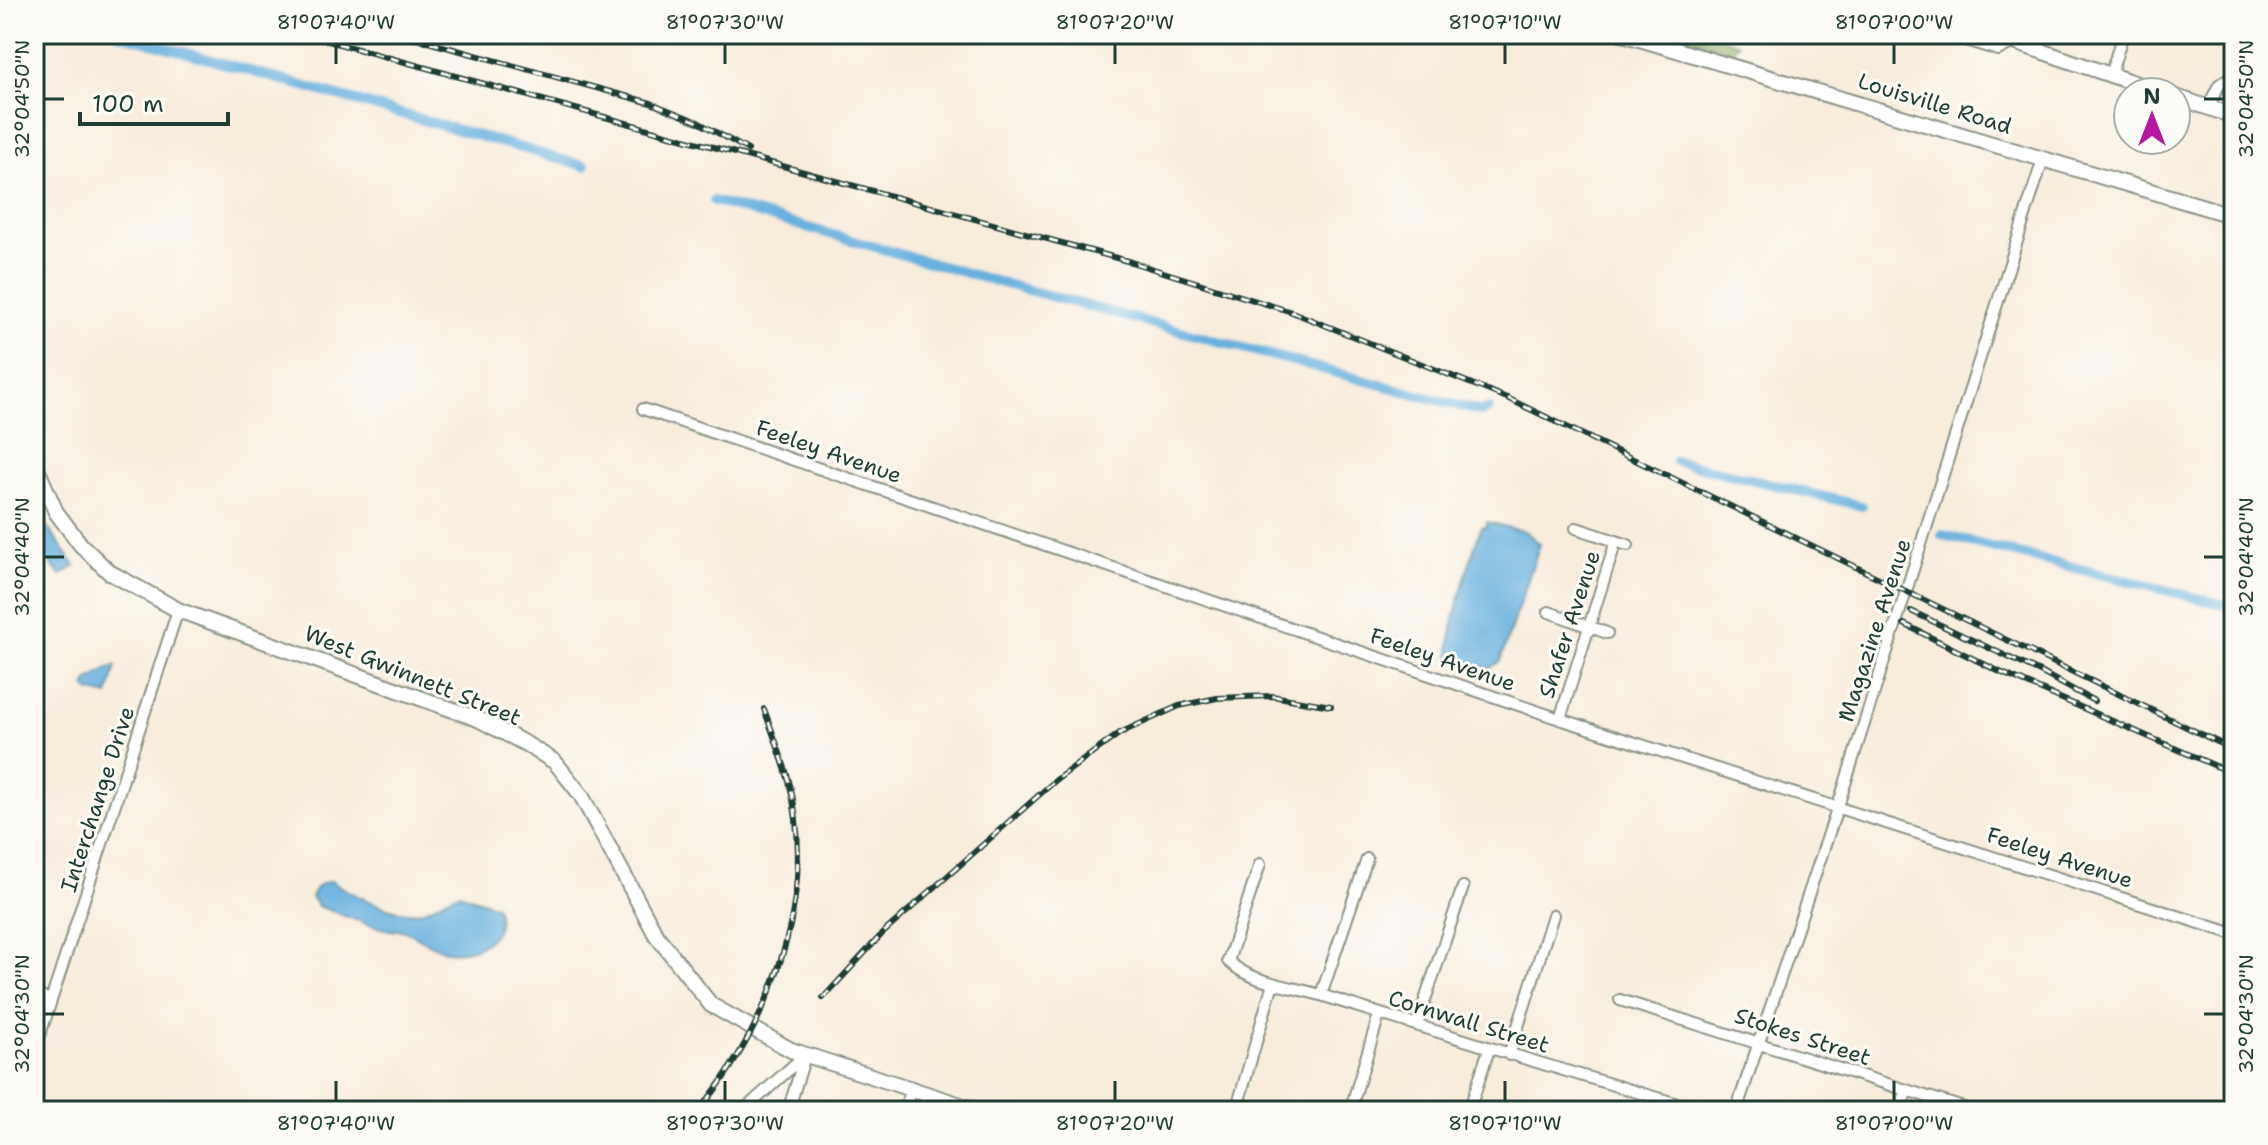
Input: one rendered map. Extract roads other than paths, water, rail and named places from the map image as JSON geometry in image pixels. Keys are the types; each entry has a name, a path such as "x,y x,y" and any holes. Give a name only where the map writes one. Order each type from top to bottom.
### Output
{"main road":[{"name":"Louisville Road","path":"1623,34 2234,216"},
{"path":"2004,37 2110,76"},
{"path":"2192,102 2234,116"},
{"name":"West Gwinnett Street","path":"34,462 56,512 81,545 109,572 178,610 478,719 555,762 581,795 656,935 711,1005 791,1050 979,1111"}],"street":[{"path":"1946,34 1998,50 2004,37"},
{"path":"2110,76 2123,34"},
{"path":"2208,107 2219,85 2234,74"},
{"name":"Magazine Avenue","path":"1736,1111 1838,806 2043,159"},
{"name":"Feeley Avenue","path":"643,409 1560,719 2234,934"},
{"path":"1576,528 1628,545"},
{"name":"Shafer Avenue","path":"1560,719 1616,541"},
{"name":"Interchange Drive","path":"34,1053 178,610"},
{"path":"1549,612 1607,633"},
{"path":"1321,995 1367,859"},
{"name":"Cornwall Street","path":"1260,864 1228,961 1235,968 1273,983 1702,1111"},
{"path":"1417,1024 1463,887"},
{"path":"1509,1055 1553,915"},
{"path":"1236,1111 1273,983"},
{"path":"34,995 51,1000"},
{"name":"Stokes Street","path":"1620,1000 1973,1111"},
{"path":"1350,1111 1379,1015"},
{"path":"1469,1111 1489,1049"},
{"path":"743,1111 806,1054"},
{"path":"788,1111 806,1054"},
{"path":"904,1111 912,1087"},
{"path":"1899,1111 1907,1090"}],"water":[{"path":"34,508 75,566 61,575 54,569 40,544"},
{"path":"1487,522 1526,532 1540,544 1500,661 1489,669 1451,659 1450,648 1466,574 1481,527 1487,527"},
{"path":"114,666 108,696 85,687 89,680"},
{"path":"331,881 370,902 404,912 425,910 459,893 496,906 498,926 479,946 448,951 402,930 372,926 318,906 311,897 313,893 318,886"}],"waterway":[{"path":"120,34 585,166"},
{"path":"714,201 998,282 1482,412 1489,409"},
{"path":"1676,461 1862,506"},
{"path":"1942,535 2234,607"}],"railway":[{"path":"303,34 1131,262 1292,312 1507,398 2234,750"},
{"path":"413,38 651,103 698,122 748,150"},
{"path":"1911,611 2094,701"},
{"path":"1904,624 2000,672 2234,774"},
{"path":"823,998 883,933 1056,780 1120,733 1179,706 1217,698 1272,696 1331,706"},
{"path":"706,1102 730,1068 769,992 793,911 797,827 790,785 764,709"}]}
